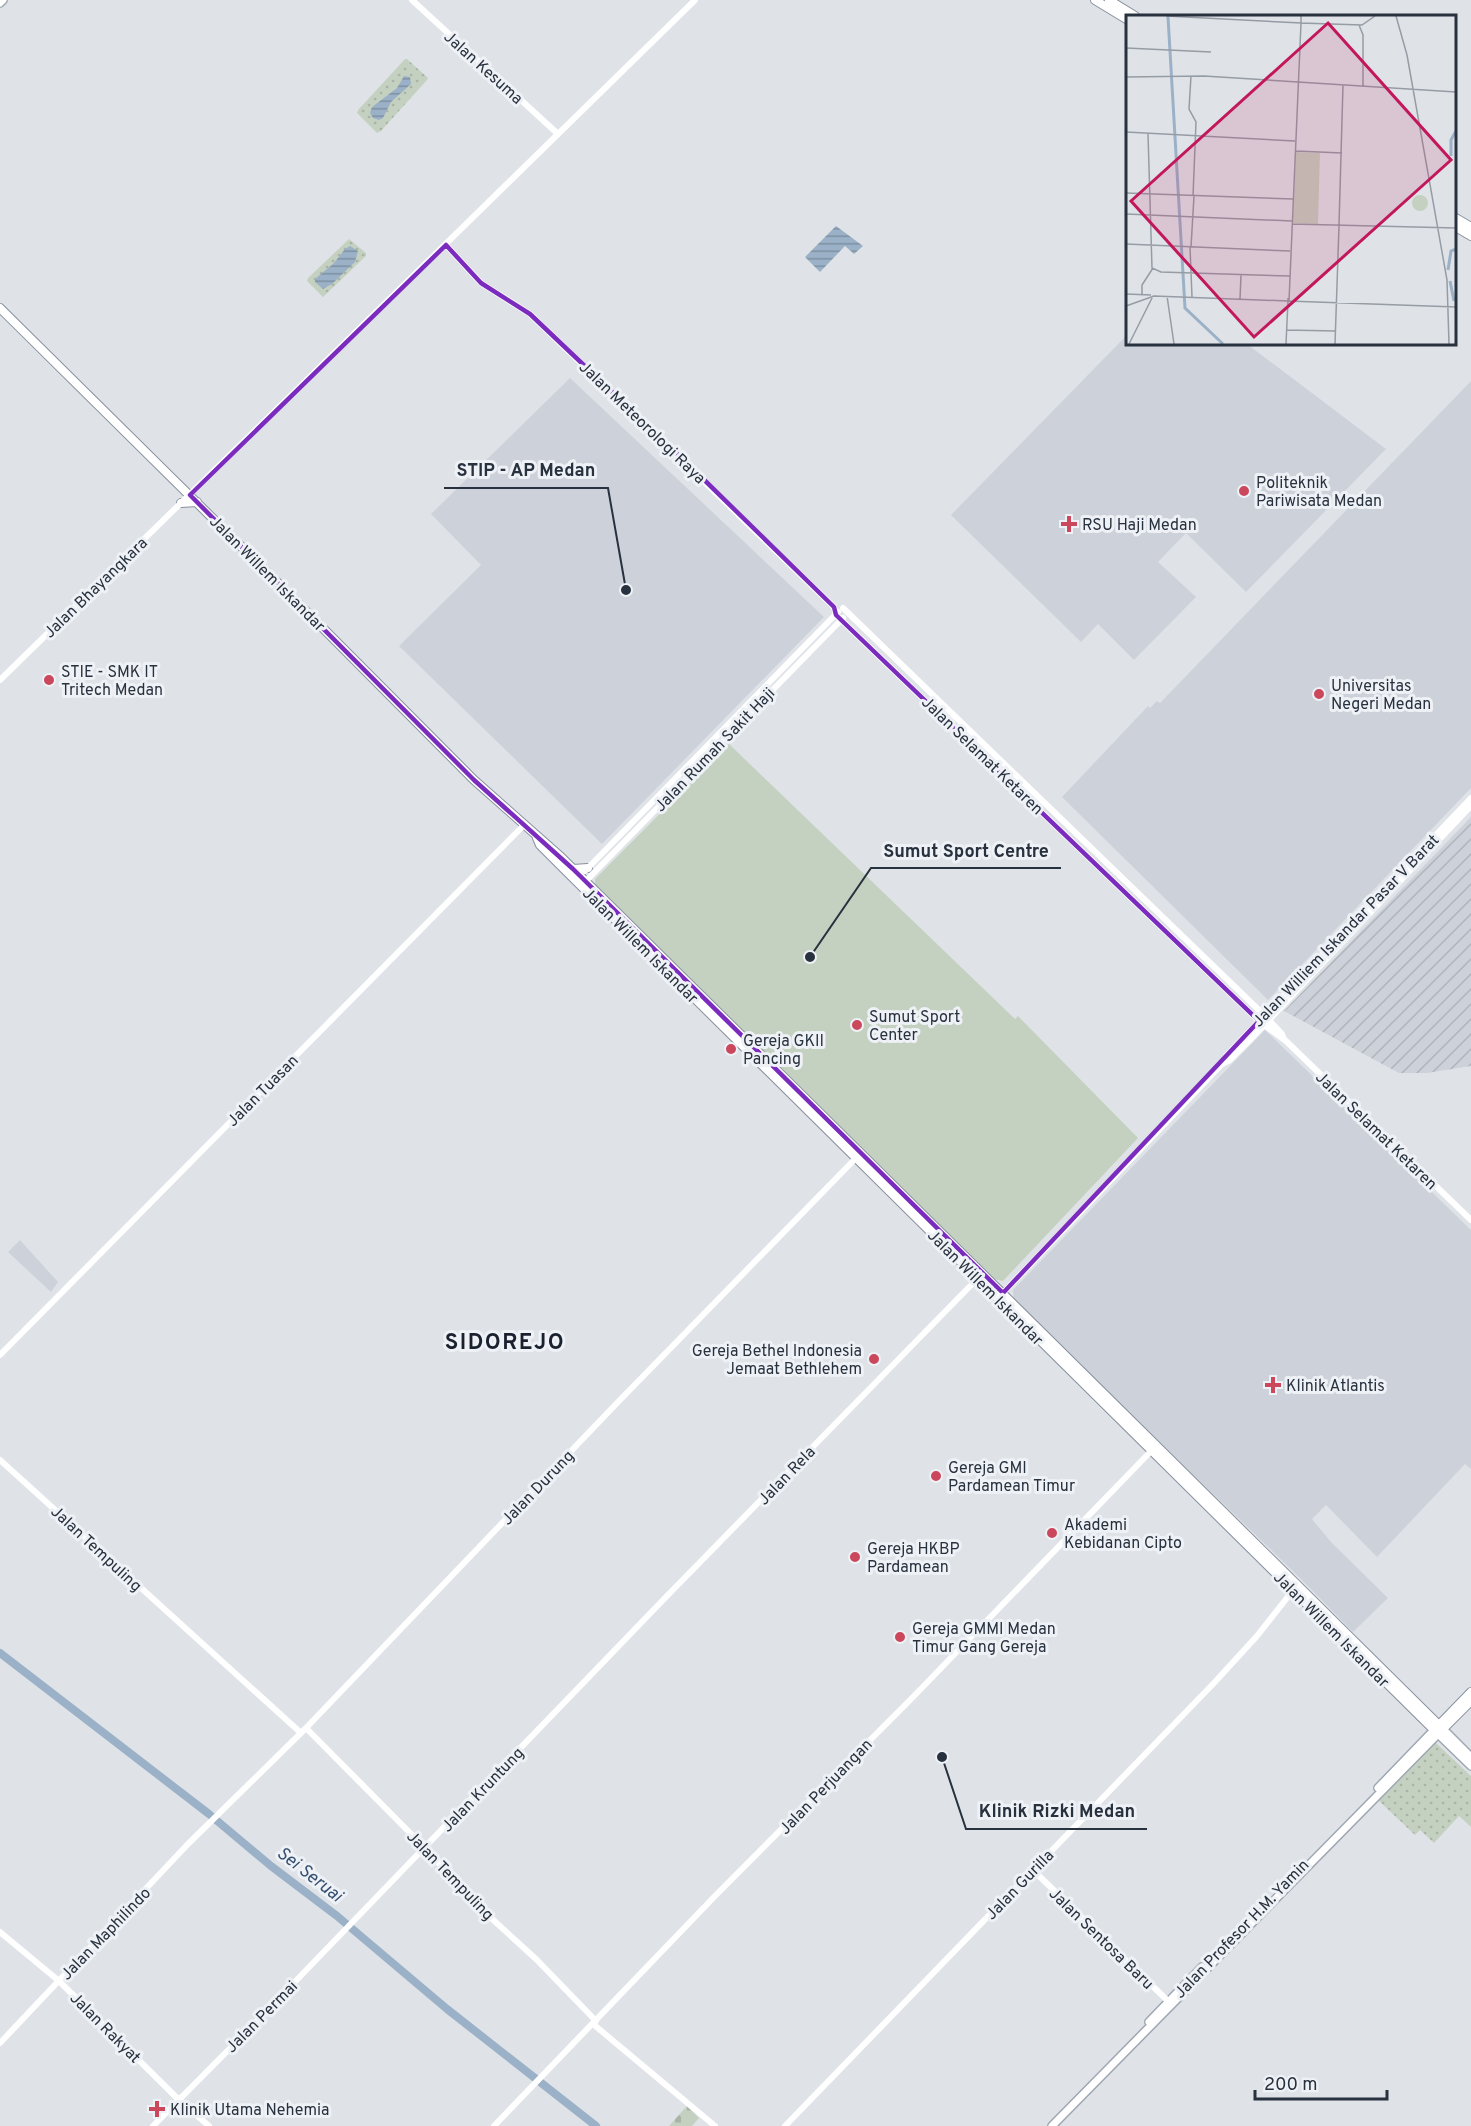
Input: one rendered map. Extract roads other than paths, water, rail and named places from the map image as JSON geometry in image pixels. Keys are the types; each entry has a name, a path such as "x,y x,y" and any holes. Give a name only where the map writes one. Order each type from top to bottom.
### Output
{"highway":[{"path":"1095,0 1126,19"},
{"path":"1109,0 1133,15"},
{"path":"1456,218 1471,227"},
{"path":"1456,227 1471,236"},
{"name":"Jalan Willem Iskandar","path":"0,308 474,780 525,825 540,845 581,881 856,1158 870,1167 978,1278 1000,1296"},
{"path":"182,503 197,502"},
{"name":"Jalan Willem Iskandar","path":"537,838 544,841 573,869 581,881 593,889 870,1167 1439,1730"},
{"path":"573,869 590,871 593,889"},
{"path":"1439,1730 1448,1715 1471,1692"},
{"path":"1439,1730 1471,1701"},
{"path":"1427,1717 1448,1715"}],"main road":[{"path":"0,3 3,0"},
{"path":"1424,1741 1427,1717"},
{"path":"1439,1730 1471,1756"},
{"path":"1439,1730 1471,1766"},
{"name":"Jalan Profesor H.M. Yamin","path":"1211,1962 1424,1741 1439,1730"},
{"name":"Jalan Profesor H.M. Yamin","path":"1052,2126 1439,1730"},
{"name":"Jalan Profesor H.M. Yamin","path":"1046,2126 1148,2027"}],"street":[{"name":"Jalan Kesuma","path":"412,0 558,134"},
{"path":"190,495 695,0"},
{"name":"Jalan Meteorologi Raya","path":"446,245 481,283 530,314 834,607"},
{"name":"Jalan Bhayangkara","path":"0,680 190,495"},
{"path":"834,607 845,610"},
{"path":"834,607 838,617"},
{"name":"Jalan Rumah Sakit Haji","path":"581,881 845,610"},
{"name":"Jalan Selamat Ketaren","path":"845,610 1251,1002 1264,1020"},
{"name":"Jalan Selamat Ketaren","path":"838,617 1201,965 1282,1034 1284,1039 1471,1220"},
{"path":"934,709 941,702"},
{"name":"Jalan Williem Iskandar Pasar V Barat","path":"1000,1296 1222,1064 1230,1060 1264,1020 1447,827 1471,798"},
{"name":"Jalan Williem Iskandar Pasar V Barat","path":"1447,827 1471,806"},
{"name":"Jalan Tuasan","path":"0,1355 525,825"},
{"path":"1102,870 1109,864"},
{"name":"Jalan Williem Iskandar Pasar V Barat","path":"1264,1020 1277,1002 1345,935"},
{"path":"1201,965 1206,959"},
{"path":"1251,1002 1267,1005 1277,1002"},
{"name":"Jalan Durung","path":"217,1815 304,1730 618,1402 856,1158"},
{"name":"Jalan Rela","path":"594,1672 978,1278"},
{"name":"Jalan Perjuangan","path":"494,2126 715,1896 915,1695 1154,1448"},
{"name":"Jalan Tempuling","path":"0,1460 304,1730 425,1848 478,1906 537,1960 595,2022 715,2126"},
{"name":"Jalan Gurilla","path":"785,2126 1219,1677 1257,1636 1296,1588"},
{"name":"Jalan Kruntung","path":"344,1931 594,1672"},
{"name":"Jalan Maphilindo","path":"0,2043 217,1815"},
{"name":"Jalan Sentosa Baru","path":"1033,1870 1170,2004"},
{"name":"Jalan Permai","path":"153,2126 344,1931"},
{"name":"Jalan Rakyat","path":"0,1932 59,1981 179,2100 209,2126"}],"water":[{"path":"404,76 410,77 411,84 391,102 383,118 379,120 373,118 370,113 372,107 397,88"},
{"path":"836,226 863,246 854,254 845,246 820,272 805,257"},
{"path":"350,246 358,251 355,262 332,284 323,289 315,282 315,279"}],"waterway":[{"name":"Sei Seruai","path":"0,1653 209,1814 271,1866 337,1916 447,2009 596,2126"}],"place":[{"name":"Politeknik Pariwisata Medan","path":"1244,491"},
{"name":"RSU Haji Medan","path":"1069,524"},
{"name":"STIP - AP Medan","path":"626,590"},
{"name":"STIE - SMK IT Tritech Medan","path":"49,680"},
{"name":"Universitas Negeri Medan","path":"1319,694"},
{"name":"Sumut Sport Centre","path":"810,957"},
{"name":"Sumut Sport Center","path":"857,1025"},
{"name":"Gereja GKII Pancing","path":"731,1049"},
{"name":"Gereja Bethel Indonesia Jemaat Bethlehem","path":"874,1359"},
{"name":"Klinik Atlantis","path":"1273,1385"},
{"name":"Gereja GMI Pardamean Timur","path":"936,1476"},
{"name":"Akademi Kebidanan Cipto","path":"1052,1533"},
{"name":"Gereja HKBP Pardamean","path":"855,1557"},
{"name":"Gereja GMMI Medan Timur Gang Gereja","path":"900,1637"},
{"name":"Klinik Rizki Medan","path":"942,1757"},
{"name":"Klinik Utama Nehemia","path":"157,2109"}],"district":[{"name":"SIDOREJO","path":"505,1341"}]}
